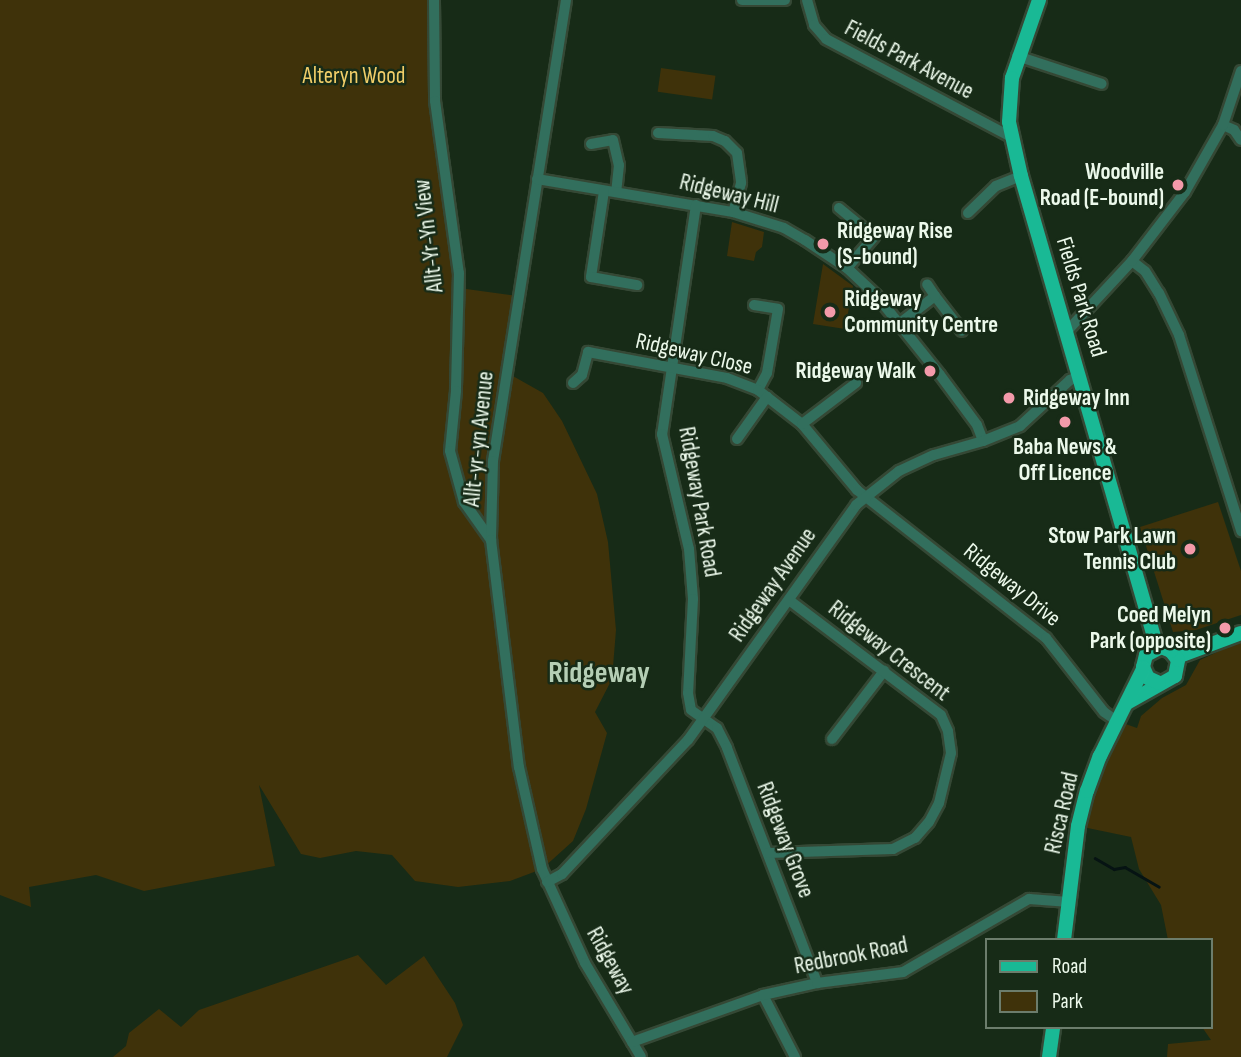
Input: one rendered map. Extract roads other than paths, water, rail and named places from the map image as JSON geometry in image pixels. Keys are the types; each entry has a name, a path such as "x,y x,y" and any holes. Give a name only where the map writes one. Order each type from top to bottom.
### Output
{"main road":[{"name":"Fields Park Road","path":"1039,0 1017,56 1010,102 1013,138 1021,176 1068,330 1157,648"},
{"path":"1177,657 1241,633"},
{"path":"1157,648 1167,648 1177,657 1179,665 1175,676 1160,683 1148,678 1143,669 1146,655 1157,648"},
{"name":"Risca Road","path":"1064,938 1078,826 1087,792 1117,721 1143,669"},
{"name":"Risca Road","path":"1127,704 1160,683"},
{"path":"1049,1057 1054,1029"}],"street":[{"name":"Allt-Yr-Yn View","path":"434,0 435,102 459,273 456,391 450,451 464,502 491,540"},
{"name":"Allt-yr-yn Avenue","path":"547,882 532,833 519,767 491,540 493,461 566,0"},
{"path":"742,0 785,0"},
{"name":"Fields Park Avenue","path":"807,0 814,25 825,39 1013,138"},
{"path":"1017,56 1102,83"},
{"path":"1068,330 1132,261 1185,192 1223,125 1241,71"},
{"path":"1223,125 1234,130 1241,140"},
{"path":"658,133 713,136 725,141 737,153 741,183 733,212"},
{"path":"591,144 613,140 618,165 591,277 637,285"},
{"path":"968,213 996,186 1021,176"},
{"name":"Ridgeway Hill","path":"537,179 733,212 784,228 847,268 900,323 977,425 983,441"},
{"name":"Ridgeway Park Road","path":"696,205 662,434 689,549 694,599 688,693 691,710 704,719"},
{"path":"839,208 874,237 847,268"},
{"path":"1132,261 1145,271 1159,293 1179,335 1241,531"},
{"path":"927,284 962,331"},
{"path":"900,323 935,296"},
{"path":"737,439 763,394 778,309 754,305"},
{"name":"Ridgeway Close","path":"573,383 582,375 588,352 727,378 763,394 802,424 857,490 866,496"},
{"name":"Ridgeway Avenue","path":"547,882 562,874 704,719 856,505 899,471 934,454 983,441 1020,426 1070,380 1080,376"},
{"path":"802,424 856,383"},
{"name":"Ridgeway Drive","path":"866,496 1046,638 1104,712 1117,721"},
{"name":"Ridgeway Crescent","path":"768,853 893,849 915,838 929,822 945,786 951,753 948,731 941,715 789,600"},
{"path":"832,739 884,671"},
{"name":"Ridgeway Grove","path":"704,719 717,728 727,748 817,983"},
{"name":"Ridgeway","path":"547,882 585,963 641,1057"},
{"name":"Redbrook Road","path":"632,1042 763,995 817,983 910,969 1029,899 1069,902"},
{"path":"763,995 795,1057"}],"waterway":[{"path":"1095,858 1114,869 1125,867 1159,887"}],"place":[{"name":"Woodville Road (E-bound)","path":"1178,185"},
{"name":"Ridgeway Rise (S-bound)","path":"823,244"},
{"name":"Ridgeway Community Centre","path":"830,312"},
{"name":"Ridgeway Walk","path":"930,371"},
{"name":"Ridgeway Inn","path":"1009,398"},
{"name":"Baba News & Off Licence","path":"1065,422"},
{"name":"Stow Park Lawn Tennis Club","path":"1190,549"},
{"name":"Coed Melyn Park (opposite)","path":"1225,628"}],"district":[{"name":"Ridgeway","path":"599,673"}],"park label":[{"name":"Alteryn Wood","path":"354,76"}]}
